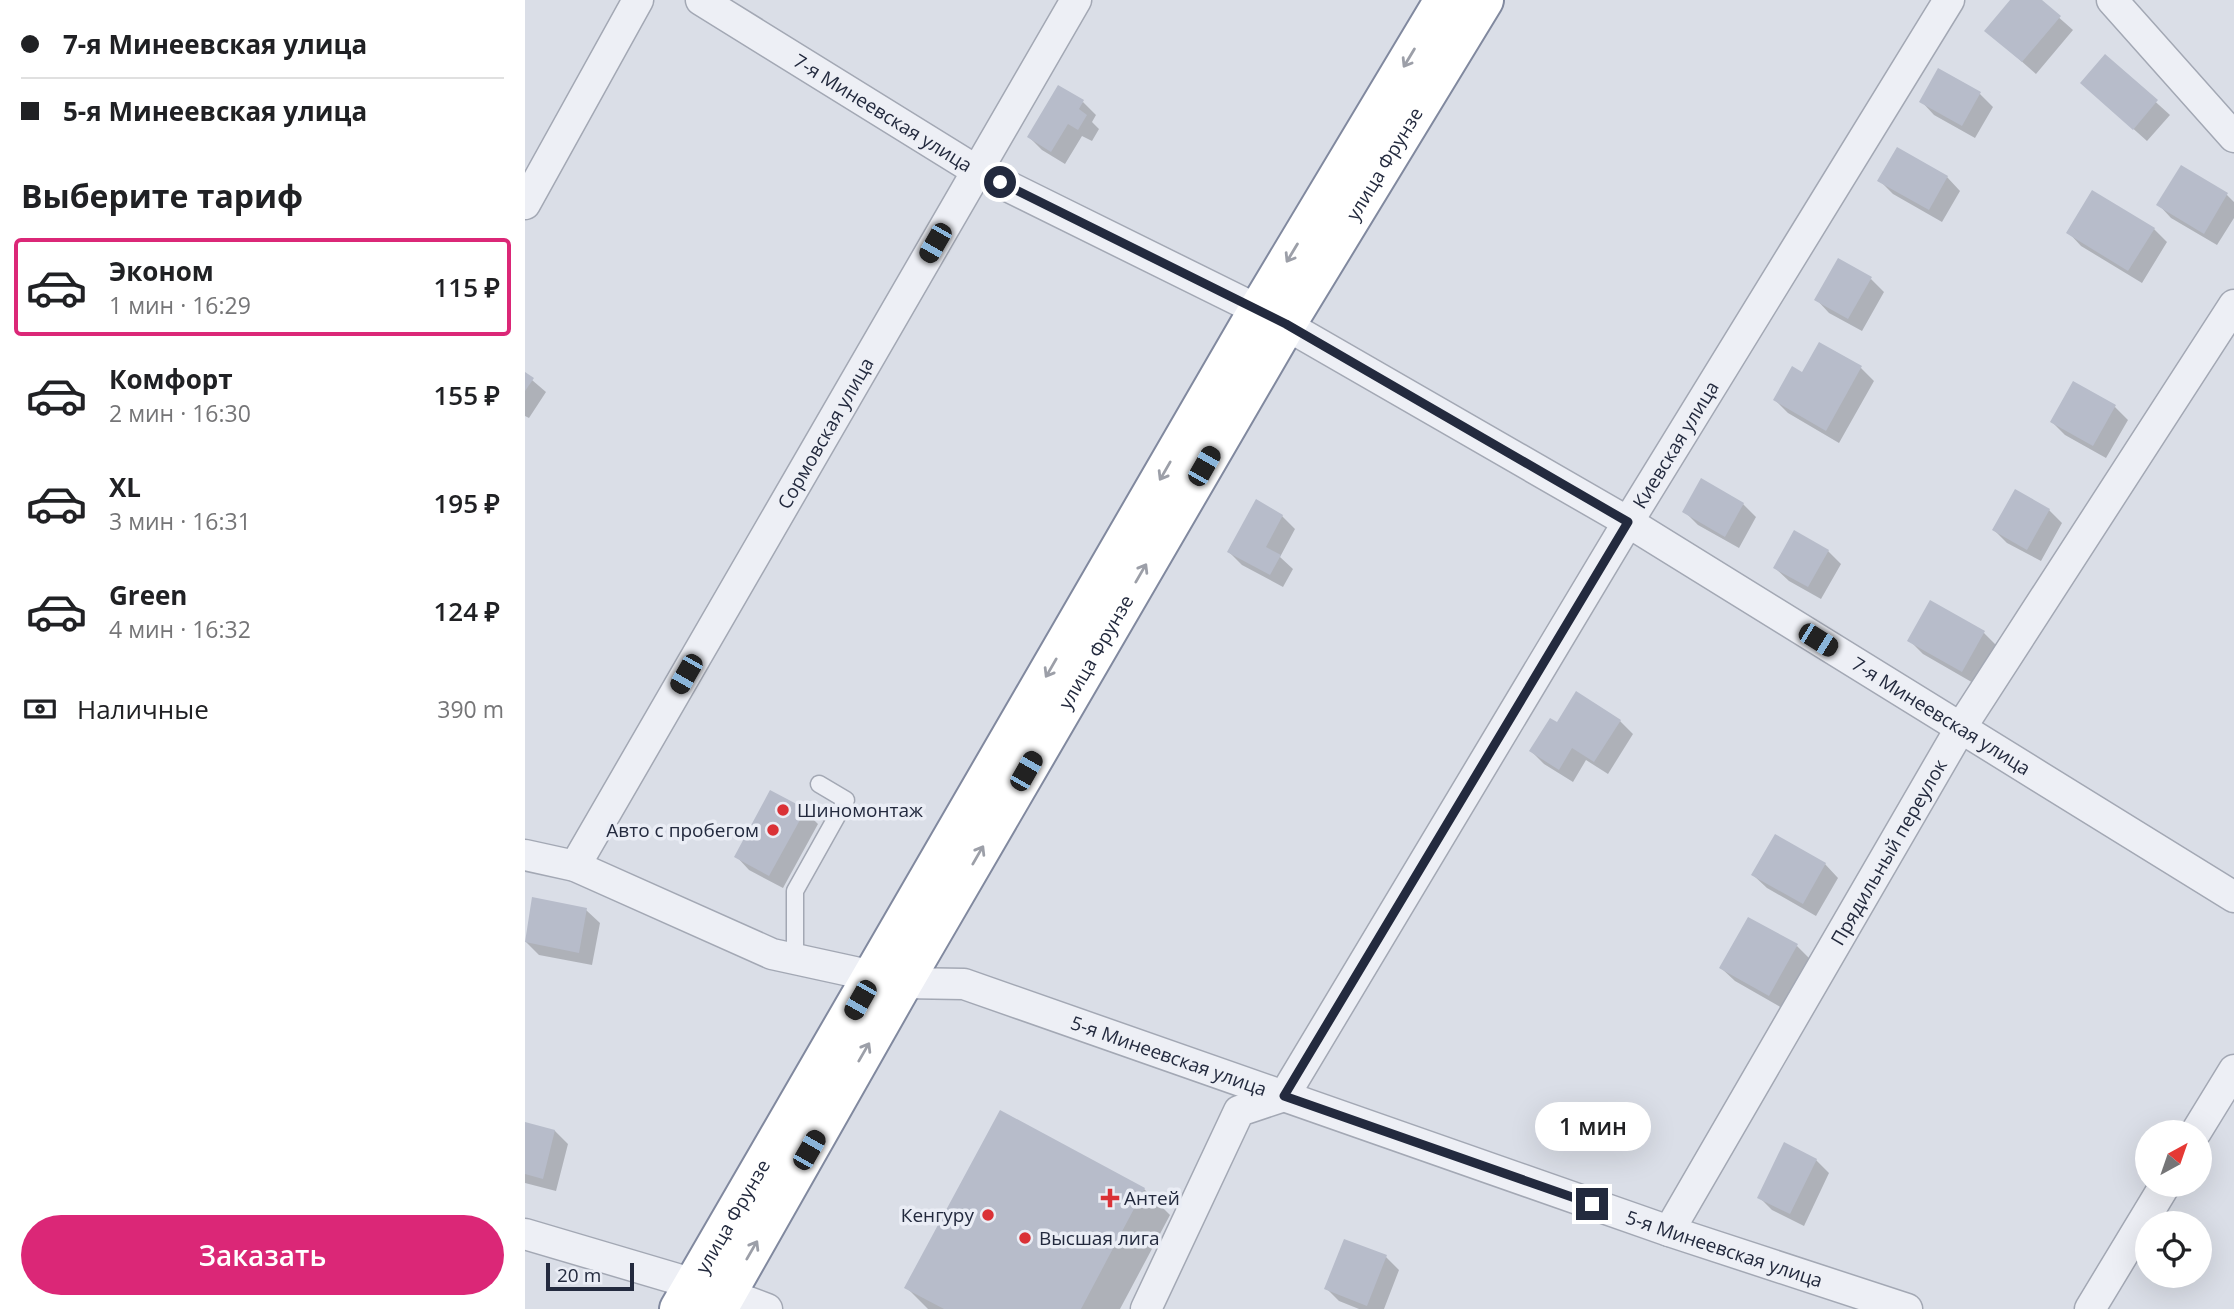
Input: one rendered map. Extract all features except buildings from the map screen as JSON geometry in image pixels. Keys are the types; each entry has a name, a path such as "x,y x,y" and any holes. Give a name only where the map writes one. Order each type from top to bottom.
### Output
{"highway":[{"name":"улица Фрунзе","path":"705,1299 1272,317 1444,0"},
{"name":"улица Фрунзе","path":"1272,317 1484,0"}],"street":[{"path":"525,204 638,0"},
{"name":"7-я Минеевская улица","path":"701,0 977,171 1272,317 1628,522 2234,897"},
{"name":"Сормовская улица","path":"575,866 1076,0"},
{"name":"Киевская улица","path":"1284,1096 1628,522 1949,0"},
{"path":"2112,0 2234,137"},
{"name":"Прядильный переулок","path":"1669,1231 1960,729 2234,305"},
{"name":"5-я Минеевская улица","path":"528,853 575,866 772,954 888,980 964,984 1669,1231 1907,1309"},
{"path":"2203,1120 2234,1070"},
{"path":"1146,1309 1239,1111 1284,1096"},
{"path":"2090,1309 2158,1197"},
{"path":"525,1234 705,1299 767,1309"}],"lane":[{"path":"795,959 795,891 846,800 819,784"}],"place":[{"name":"Шиномонтаж","path":"783,810"},
{"name":"Авто с пробегом","path":"773,830"},
{"name":"Антей","path":"1110,1198"},
{"name":"Кенгуру","path":"988,1215"},
{"name":"Высшая лига","path":"1025,1238"}],"route":[{"path":"1000,182 1286,324 1628,522 1284,1096 1592,1204"}]}
